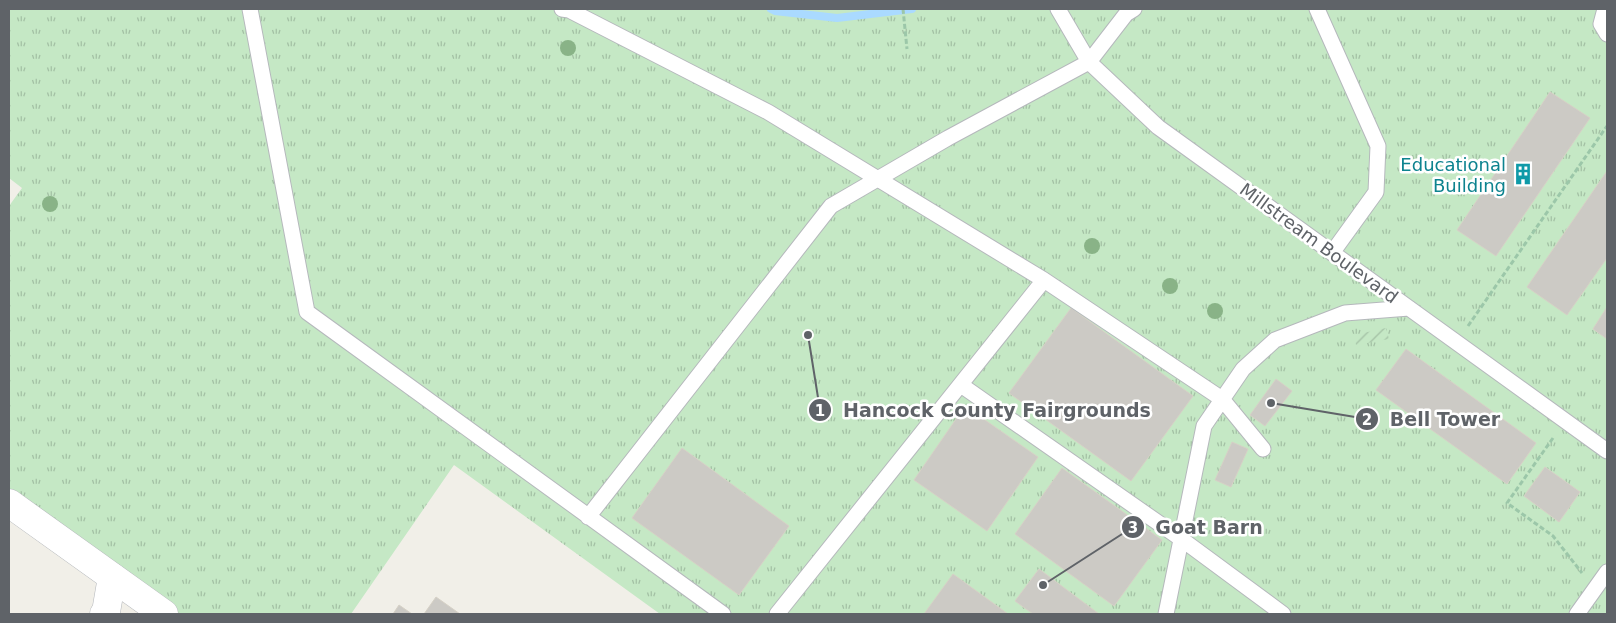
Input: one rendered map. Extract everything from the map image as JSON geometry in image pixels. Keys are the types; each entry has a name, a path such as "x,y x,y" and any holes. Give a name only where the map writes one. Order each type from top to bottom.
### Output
{"street":[{"path":"9,503 164,614"},
{"path":"104,614 106,612 112,577"}],"lane":[{"path":"250,9 307,312 722,614"},
{"path":"562,9 569,10 768,112 1044,280 1222,399 1263,448"},
{"name":"Millstream Boulevard","path":"1058,9 1089,62 1158,127 1607,451"},
{"path":"588,517 831,206 948,138 1089,62 1126,14 1134,9"},
{"path":"1317,9 1378,146 1376,192 1332,253"},
{"path":"1604,9 1601,24 1607,34"},
{"path":"777,614 1044,280"},
{"path":"1166,614 1204,426 1243,369 1275,340 1346,313 1409,308"},
{"path":"961,386 1180,538 1283,614"},
{"path":"1577,614 1607,572"}],"path":[{"path":"903,9 907,49"},
{"path":"1457,342 1607,126"},
{"path":"1565,420 1507,503 1553,536 1594,590"}],"green space":[{"path":"9,9 1607,9 1607,614 660,614 454,465 351,614 166,614 9,499 9,206 22,188 9,178"},
{"path":"1386,328 1389,339 1356,345 1354,335"}],"building":[{"name":"Educational Building","path":"1550,92 1590,118 1496,256 1457,230"},
{"path":"1607,171 1607,258 1567,315 1527,287"},
{"path":"1607,307 1607,339 1593,329"},
{"path":"1071,308 1193,396 1131,481 1009,393"},
{"path":"1406,349 1536,443 1507,484 1376,390"},
{"path":"1276,379 1292,391 1265,426 1250,415"},
{"path":"965,406 1038,457 987,531 914,480"},
{"path":"1232,442 1248,449 1231,487 1215,480"},
{"path":"682,448 789,526 739,595 632,518"},
{"path":"1545,467 1580,492 1559,522 1524,496"},
{"path":"1062,468 1162,540 1114,606 1015,534"},
{"path":"1039,569 1099,614 1033,614 1015,601"},
{"path":"953,574 1008,614 924,614"},
{"path":"436,597 460,614 424,614"},
{"path":"399,605 412,614 393,614"}],"waterway":[{"path":"771,9 837,18 912,9"}],"place":[{"name":"Educational Building","path":"1523,174"},
{"name":"Hancock County Fairgrounds","path":"808,335"},
{"name":"Bell Tower","path":"1271,403"},
{"name":"Goat Barn","path":"1043,585"}]}
